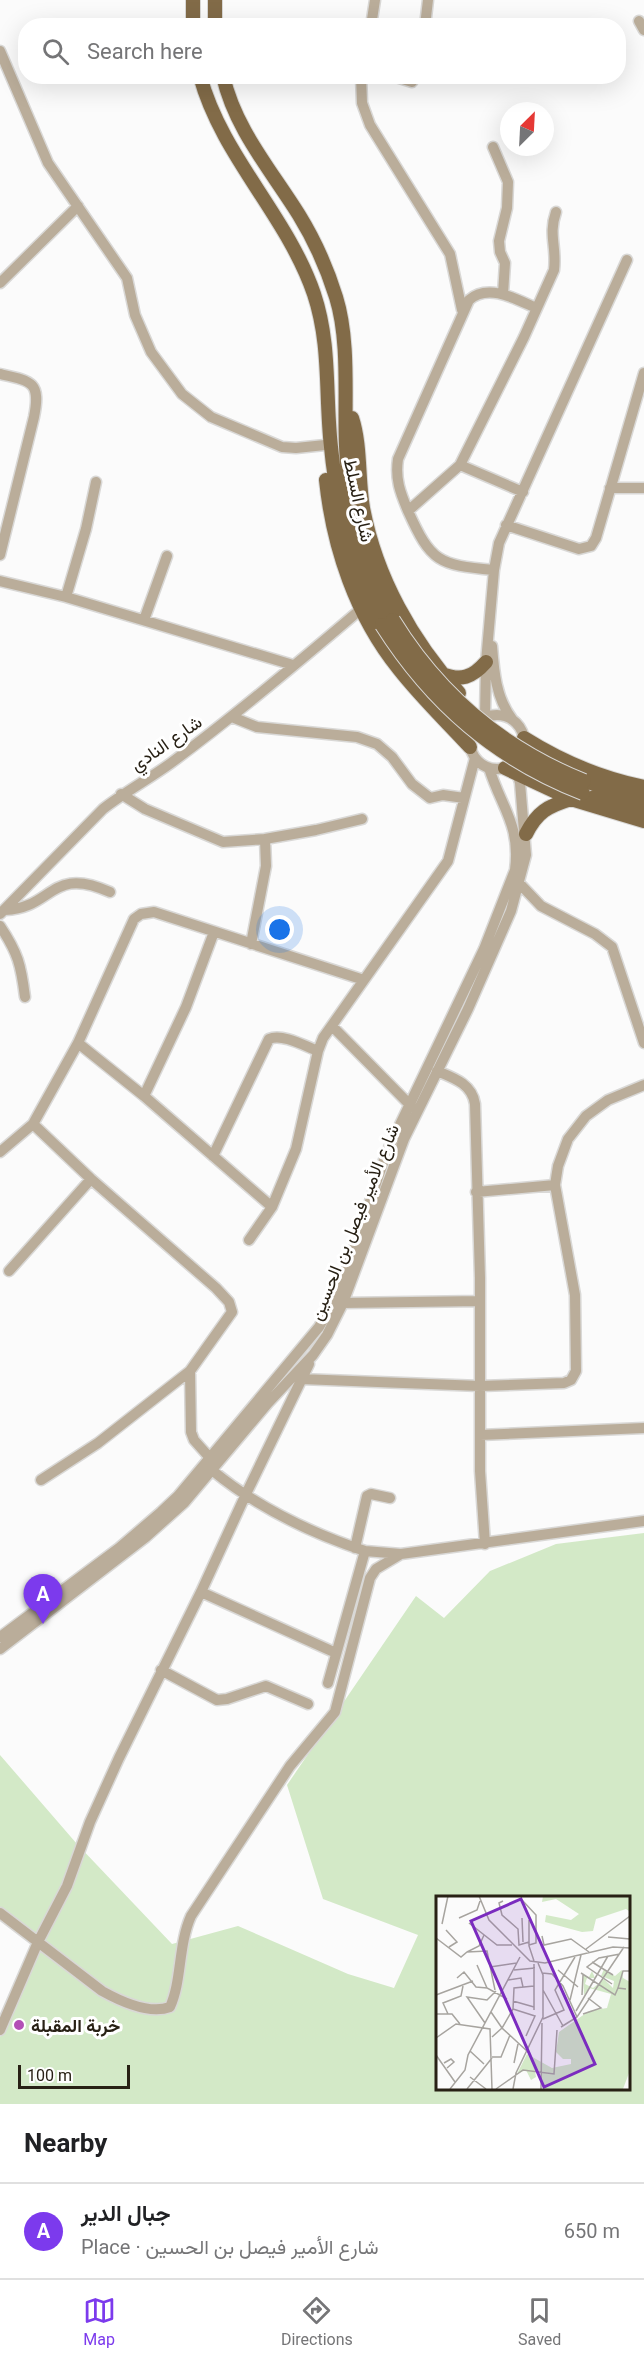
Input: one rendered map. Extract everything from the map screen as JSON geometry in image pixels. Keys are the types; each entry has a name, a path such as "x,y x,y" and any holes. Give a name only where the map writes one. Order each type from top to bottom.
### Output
{"main road":[{"path":"193,0 193,18"},
{"path":"215,0 215,18"},
{"name":"شارع السلط","path":"202,84 210,108 224,138 286,232 309,280 325,336 328,440 344,526 360,577 388,622 435,679 486,726 561,772 596,786 644,798"},
{"name":"شارع السلط","path":"225,84 244,131 299,215 326,267 337,300 343,329 347,467 357,525 388,622 403,657 426,686 456,715 484,738 522,763 565,786 595,798 644,810"},
{"path":"345,402 354,422 364,509 386,582 402,615 442,674 484,718"},
{"path":"328,440 329,510 338,544 361,609 397,668 472,752"},
{"path":"442,674 464,678 475,673 486,662"},
{"path":"524,738 546,752 593,774 644,787"},
{"path":"512,769 571,800 644,821"},
{"path":"526,834 539,813 545,808 571,800"}],"street":[{"path":"372,18 375,0"},
{"path":"426,18 428,0"},
{"path":"0,51 48,163 129,280 135,315 150,352 182,394 211,417 282,447 296,448 328,440"},
{"path":"362,84 362,103 370,125 450,254 462,310"},
{"path":"494,147 508,182 507,208 499,241 500,252 505,263 503,294"},
{"path":"0,284 78,206"},
{"path":"408,511 460,465 554,270 556,260 551,235 556,212"},
{"path":"484,718 486,662 494,570 499,543 627,260"},
{"path":"494,570 448,564 438,558 421,539 396,481 398,459 462,310 474,295 482,292 503,294 536,308"},
{"path":"506,525 579,549 586,549 596,538 644,373"},
{"path":"0,374 31,382 36,389 37,396 34,417 0,555"},
{"path":"460,465 523,492"},
{"path":"66,597 86,529 96,482"},
{"path":"610,488 644,488"},
{"path":"144,620 167,556"},
{"path":"0,581 66,597 293,665"},
{"name":"شارع النادي","path":"3,912 103,809 121,794 170,764 232,717 361,609"},
{"path":"472,752 489,768 512,769 521,754 524,738 520,727 503,704 498,690 491,622"},
{"path":"249,1240 272,1207 299,1140 318,1051 332,1026 448,861 455,841 464,798 472,752 473,729 484,718 496,715 512,719"},
{"path":"232,717 267,729 368,740 385,750 412,784 430,798 443,795 464,798"},
{"name":"شارع الأمير فيصل بن الحسين","path":"0,1649 162,1524 213,1471 224,1449 308,1342 332,1306 349,1265 386,1154 484,949 515,870 517,856 513,826 489,768"},
{"name":"شارع الأمير فيصل بن الحسين","path":"0,1637 118,1548 161,1512 210,1458 224,1449 268,1403 313,1355 327,1335 343,1303 387,1183 417,1113 512,911 526,855 526,834 512,769"},
{"path":"121,794 145,809 223,842 264,839 362,819"},
{"path":"251,944 266,866 264,839"},
{"path":"3,912 24,908 59,886 71,882 85,883 110,892"},
{"path":"520,884 541,906 595,934 612,947 644,1043"},
{"path":"512,911 524,904 541,906"},
{"path":"0,1152 33,1124 78,1043 136,916 154,912 364,980"},
{"path":"0,926 18,957 25,996"},
{"path":"144,1096 186,1007 214,932"},
{"path":"332,1026 417,1113"},
{"path":"213,1156 269,1038 274,1036 318,1051"},
{"path":"78,1043 144,1096 272,1207"},
{"path":"438,1071 458,1080 473,1095 475,1104 480,1301 480,1436 485,1544"},
{"path":"301,1379 480,1386 564,1383 575,1376 575,1295 555,1185 562,1153 574,1129 603,1104 631,1089 644,1085"},
{"path":"33,1124 91,1179 216,1288 229,1302 232,1315 190,1371 98,1443 41,1480"},
{"path":"9,1271 91,1179"},
{"path":"476,1192 555,1185"},
{"path":"343,1303 480,1301"},
{"path":"0,2030 38,1942 67,1886 95,1812 313,1355"},
{"path":"190,1371 191,1432 194,1440 210,1458"},
{"path":"480,1436 644,1428"},
{"path":"213,1471 296,1524 360,1550 401,1554 644,1521"},
{"path":"328,1683 355,1586 367,1496 371,1494 390,1498"},
{"path":"0,1913 102,1991 116,1999 151,2009 170,2007 183,1937 190,1916 290,1766 336,1710 367,1587 376,1569 401,1554"},
{"path":"355,1586 367,1587"},
{"path":"201,1593 336,1653"},
{"path":"161,1670 217,1700 266,1686 308,1704"}],"green space":[{"path":"644,1533 644,2104 0,2104 0,2037 36,1941 0,1910 0,1755 77,1844 172,1944 238,1926 348,1974 394,1988 418,1935 323,1899 287,1785 416,1596 444,1618 490,1571 556,1544"}],"place":[{"name":"جبال الدير","path":"43,1624"},
{"name":"خربة المقبلة","path":"19,2025"}]}
